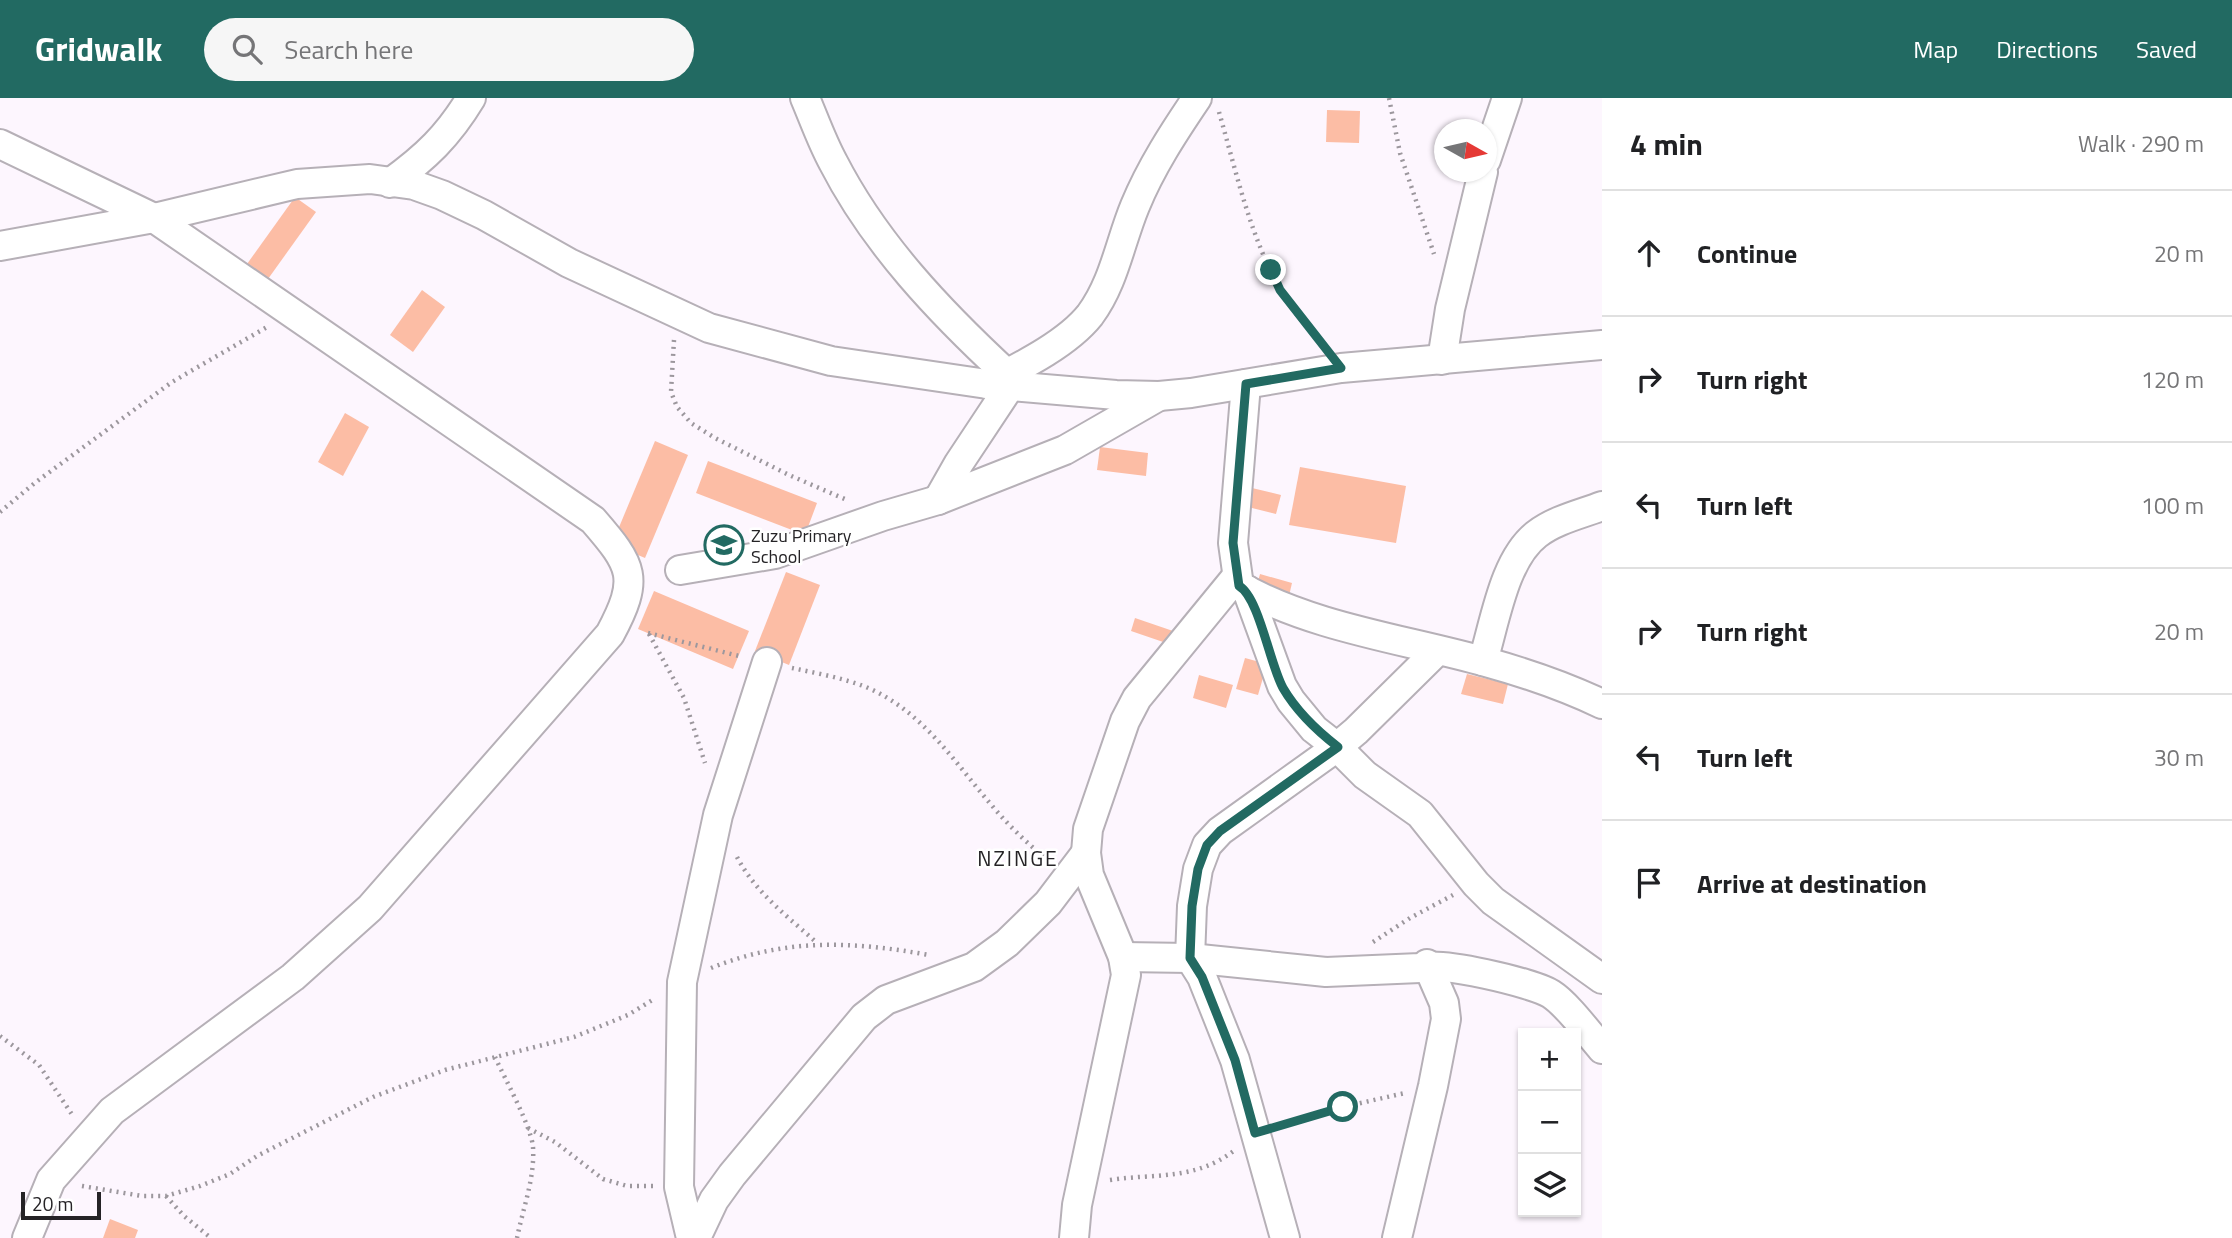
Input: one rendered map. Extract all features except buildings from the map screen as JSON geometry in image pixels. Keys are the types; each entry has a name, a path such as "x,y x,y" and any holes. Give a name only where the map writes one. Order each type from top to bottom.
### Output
{"street":[{"path":"390,183 415,165 446,136 471,98"},
{"path":"805,98 832,162 877,232 1001,381"},
{"path":"1497,128 1507,98"},
{"path":"938,500 1001,381 1065,337 1089,316 1112,274 1135,206 1154,168 1208,105"},
{"path":"0,144 154,218 292,312 593,520 621,551 630,574 624,608 610,634 370,908 293,977 112,1111 51,1180 27,1238"},
{"path":"0,246 154,218 297,184 370,179 414,186 442,195 484,215 569,263 709,328 831,361 1116,395 1159,396 1341,368 1602,345"},
{"path":"1442,360 1450,309 1481,182"},
{"path":"1246,384 1233,543 1242,583 1282,685 1291,701 1314,729 1338,747 1365,775 1420,814 1476,884 1528,927 1602,979"},
{"path":"680,570 775,554 883,516 938,500 1065,450 1159,396"},
{"path":"1483,661 1509,574 1524,547 1549,527 1602,506"},
{"path":"1242,583 1303,613 1556,683 1602,704"},
{"path":"1074,1238 1082,1185 1126,975 1123,957 1089,875 1086,853 1088,829 1125,721 1137,698 1242,583"},
{"path":"1285,1238 1235,1060 1202,977 1190,958 1192,906 1198,869 1207,845 1220,831 1338,747 1437,651"},
{"path":"693,1238 679,1188 681,982 718,815 767,662"},
{"path":"693,1238 714,1200 732,1175 863,1017 887,1000 974,967 1007,943 1028,925 1086,853"},
{"path":"1123,957 1190,958 1305,971 1420,968 1427,964 1532,985 1552,994 1602,1049"},
{"path":"1397,1238 1446,1019 1444,1003 1427,964"}],"path":[{"path":"1390,98 1400,153 1435,260"},
{"path":"1208,105 1280,290 1341,368"},
{"path":"0,512 36,482 172,382 292,312"},
{"path":"676,314 671,392 677,407 691,423 789,475 883,516"},
{"path":"648,633 866,687 899,706 936,737 1023,839 1068,877"},
{"path":"1335,971 1356,953 1410,918 1476,884"},
{"path":"51,1180 112,1193 166,1196 200,1186 230,1174 257,1156 373,1097 445,1070 574,1037 607,1025 691,976 746,956 817,943 884,947 930,955"},
{"path":"0,1036 38,1065 88,1138"},
{"path":"495,1057 528,1128 533,1145 527,1200 517,1238"},
{"path":"1082,1185 1195,1171 1225,1158 1255,1133 1343,1107 1433,1086"},
{"path":"528,1128 555,1142 603,1179 627,1186 679,1188"},
{"path":"166,1196 184,1216 211,1238"}],"place":[{"name":"Zuzu Primary School","path":"724,545"}],"district":[{"name":"NZINGE","path":"1018,858"}],"route":[{"path":"1271,270 1280,290 1305,325 1341,368 1246,384 1233,543 1237,576 1239,586 1247,590 1274,666 1291,701 1314,729 1338,747 1248,810 1220,831 1207,845 1198,869 1192,906 1190,958 1202,977 1235,1060 1255,1133 1343,1107"}]}
